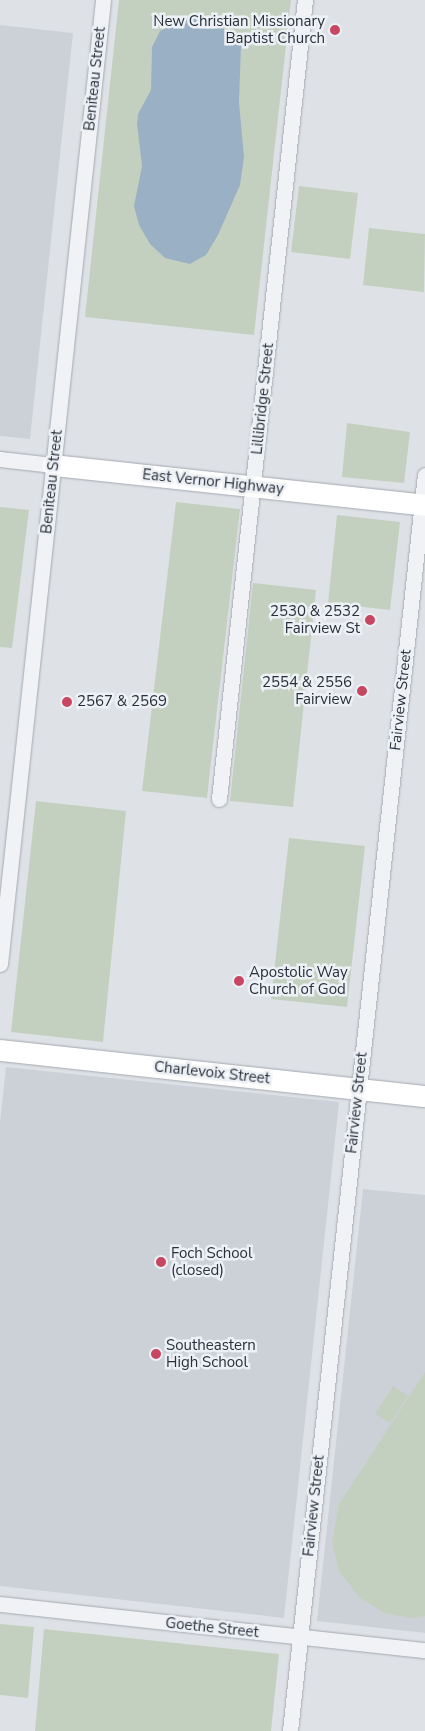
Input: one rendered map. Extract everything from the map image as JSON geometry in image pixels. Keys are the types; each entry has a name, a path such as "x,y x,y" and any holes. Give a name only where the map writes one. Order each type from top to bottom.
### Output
{"street":[{"name":"Beniteau Street","path":"0,964 103,0"},
{"name":"Lillibridge Street","path":"219,799 305,0"},
{"name":"East Vernor Highway","path":"0,459 423,505"},
{"name":"Fairview Street","path":"290,1731 425,475"},
{"name":"Charlevoix Street","path":"0,1050 425,1096"},
{"name":"Goethe Street","path":"0,1604 425,1650"}],"shaded area":[{"path":"0,25 73,33 30,439 0,436"},
{"name":"Southeastern High School","path":"6,1067 339,1102 284,1618 0,1586 0,1122"},
{"path":"363,1189 425,1195 425,1633 317,1621"}],"green space":[{"path":"119,0 291,0 254,335 85,317"},
{"path":"299,186 358,193 350,259 291,252"},
{"path":"369,228 425,234 424,292 363,285"},
{"path":"347,423 410,432 404,483 342,477"},
{"path":"176,502 240,509 207,798 142,791"},
{"path":"0,507 29,510 12,648 0,647"},
{"path":"337,515 400,522 390,610 328,603"},
{"path":"253,583 316,590 293,807 230,801"},
{"path":"36,801 126,811 103,1042 11,1032"},
{"path":"289,838 365,846 347,1007 271,999"},
{"path":"425,1372 425,1616 411,1618 384,1613 360,1598 339,1571 332,1543 339,1504"},
{"path":"393,1386 408,1396 390,1423 375,1414"},
{"path":"0,1624 34,1627 28,1698 0,1695"},
{"path":"44,1629 279,1654 271,1731 35,1731"}],"water":[{"path":"194,18 224,29 241,45 239,102 244,157 240,185 218,235 206,255 190,264 165,258 150,244 139,225 134,206 142,166 137,124 138,114 151,90 152,47 160,31 181,20"}],"place":[{"name":"New Christian Missionary Baptist Church","path":"335,30"},
{"name":"2530 & 2532 Fairview St","path":"370,620"},
{"name":"2554 & 2556 Fairview","path":"362,691"},
{"name":"2567 & 2569","path":"67,702"},
{"name":"Apostolic Way Church of God","path":"239,981"},
{"name":"Foch School (closed)","path":"161,1262"},
{"name":"Southeastern High School","path":"156,1354"}]}
